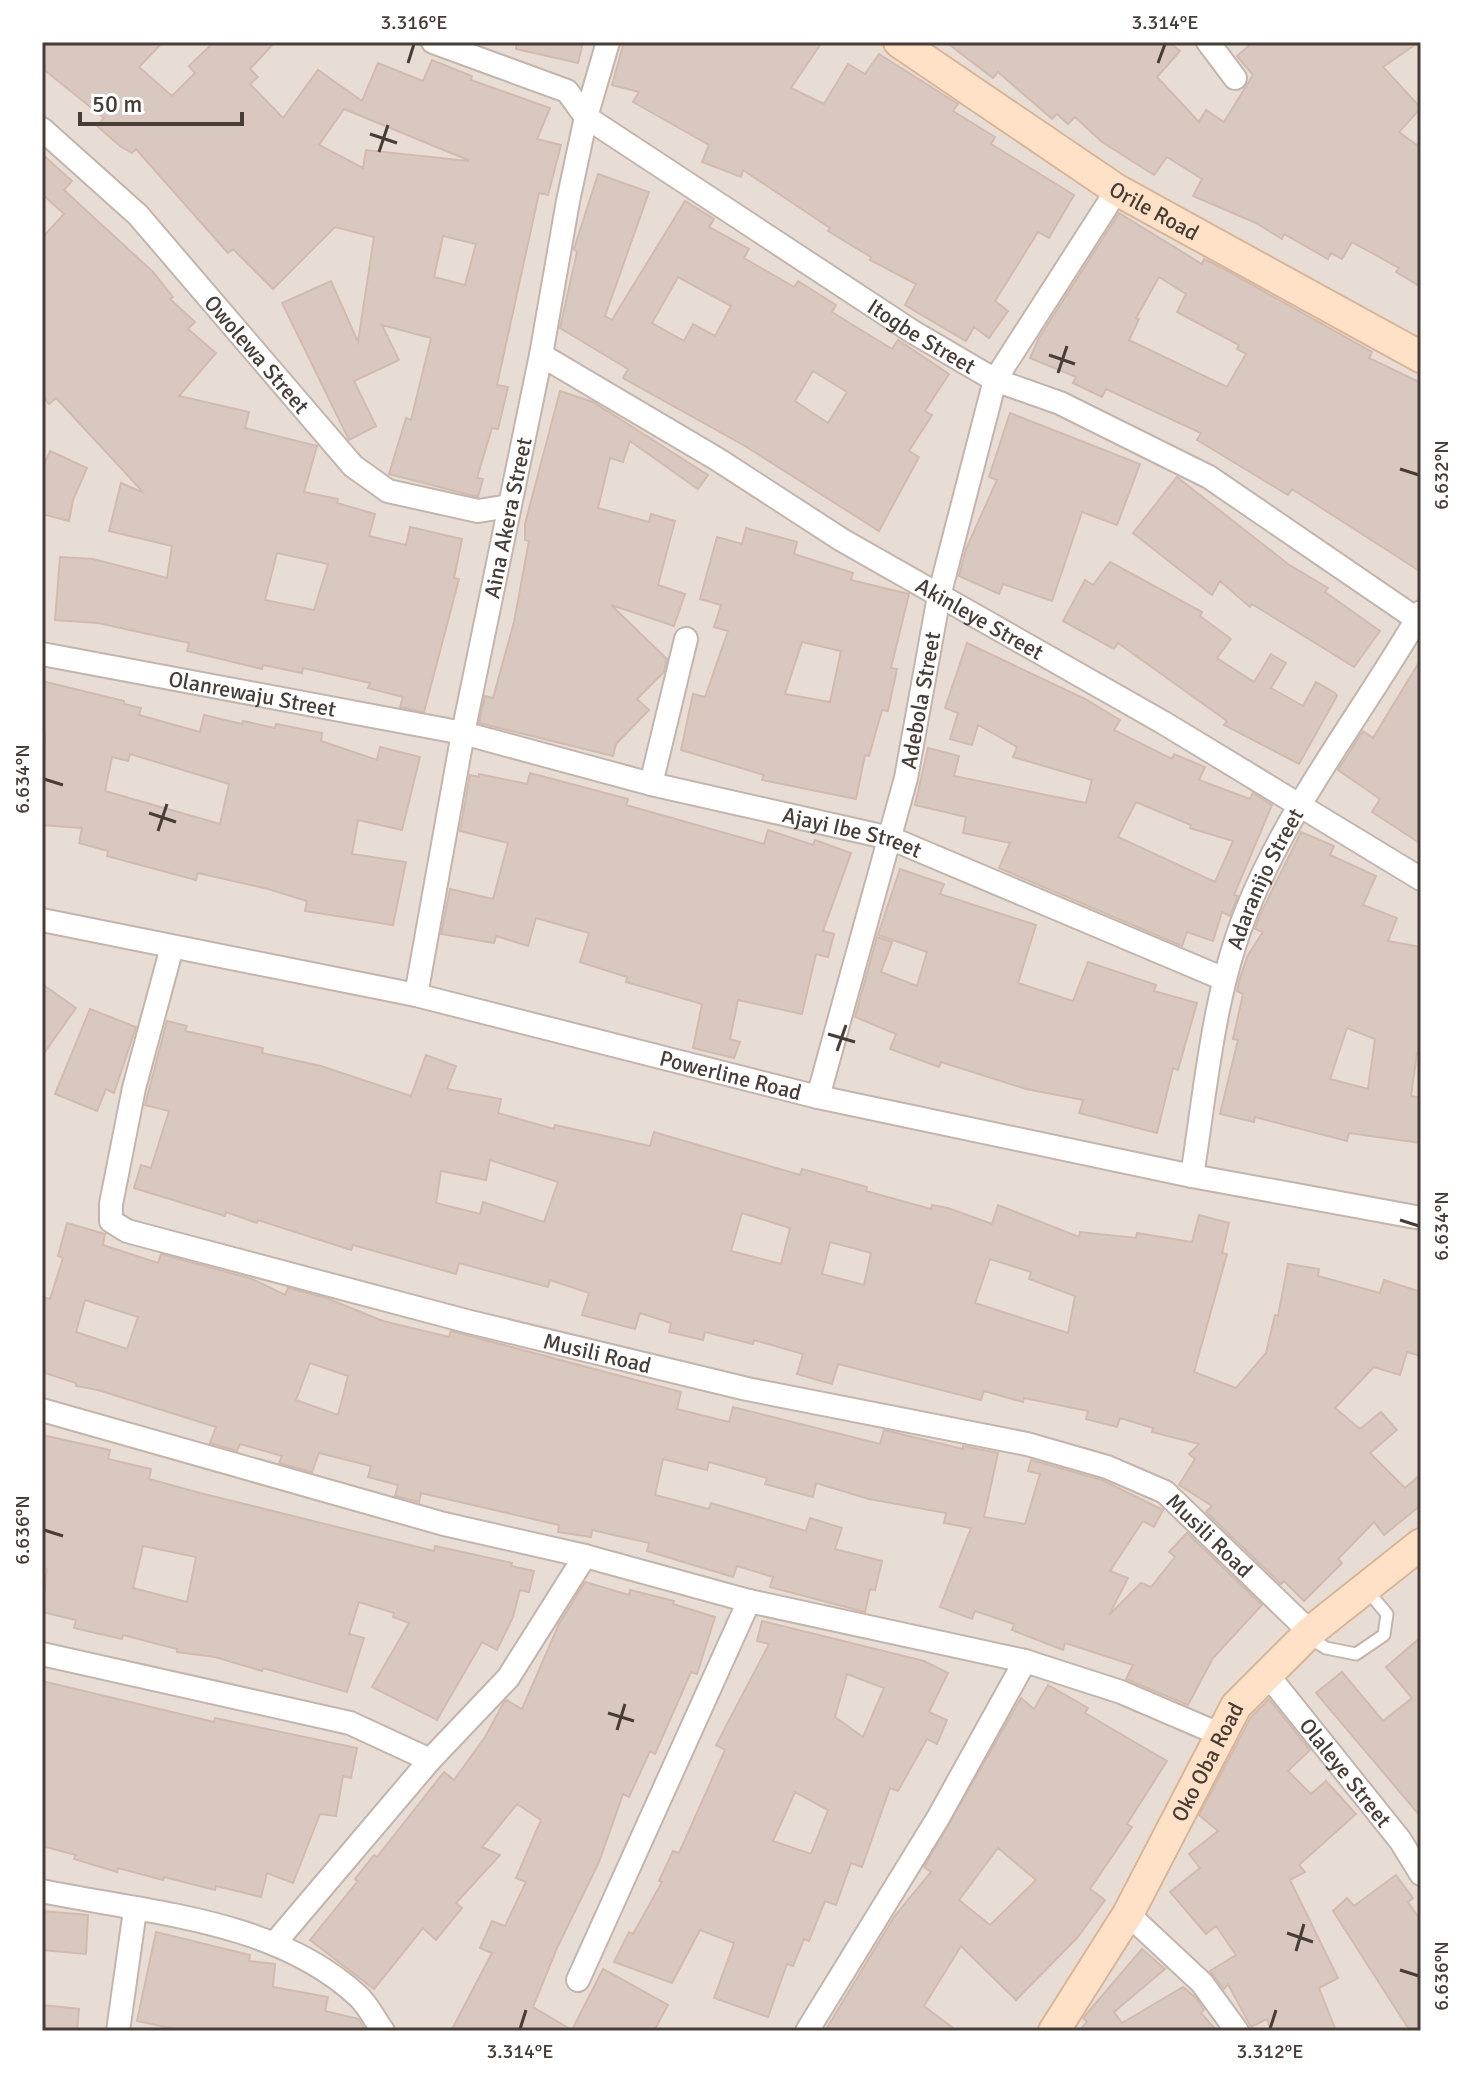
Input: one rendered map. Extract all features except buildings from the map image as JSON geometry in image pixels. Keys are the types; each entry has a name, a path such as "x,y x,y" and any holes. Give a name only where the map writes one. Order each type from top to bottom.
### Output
{"street":[{"name":"Itogbe Street","path":"433,42 567,91 586,117 913,332 995,380 1060,403 1209,477 1420,618"},
{"name":"Aina Akera Street","path":"416,995 463,733 541,355 586,117 608,42"},
{"name":"Orile Road","path":"899,42 1117,190 1421,357"},
{"path":"1208,42 1235,78"},
{"name":"Owolewa Street","path":"42,129 138,215 353,466 388,491 478,511 509,506"},
{"name":"Adebola Street","path":"818,1097 906,778 939,596 995,380 1117,190"},
{"name":"Akinleye Street","path":"541,355 939,596 1164,723 1421,879"},
{"name":"Adaranijo Street","path":"1192,1176 1224,979 1247,910 1299,807 1420,618"},
{"path":"651,784 686,639"},
{"name":"Olanrewaju Street","path":"42,654 463,733"},
{"name":"Ajayi Ibe Street","path":"463,733 651,784 890,838 1224,979"},
{"name":"Powerline Road","path":"42,920 416,995 818,1097 1192,1176 1421,1218"},
{"name":"Musili Road","path":"172,947 134,1088 111,1204 111,1221 127,1231 470,1322 747,1389 1027,1444 1107,1467 1165,1492 1308,1634"},
{"path":"42,1410 444,1524 585,1556 749,1601 1025,1661 1121,1692 1219,1734"},
{"name":"Oko Oba Road","path":"1054,2031 1128,1914 1236,1706 1308,1634 1421,1544"},
{"path":"274,1944 430,1760 508,1678 585,1556"},
{"path":"578,1980 749,1601"},
{"path":"42,1654 350,1723 430,1760"},
{"path":"807,2031 938,1818 1025,1661"},
{"name":"Olaleye Street","path":"1267,1674 1400,1840 1421,1874"},
{"path":"42,1891 205,1922 274,1944 323,1969 360,1998 383,2031"},
{"path":"118,2031 135,1910"},
{"path":"1128,1914 1202,1983 1237,2031"}],"lane":[{"path":"1308,1634 1326,1648 1356,1654 1384,1635 1387,1614 1364,1588"}],"shaded area":[{"path":"42,42 1421,42 1421,2031 42,2031"}]}
